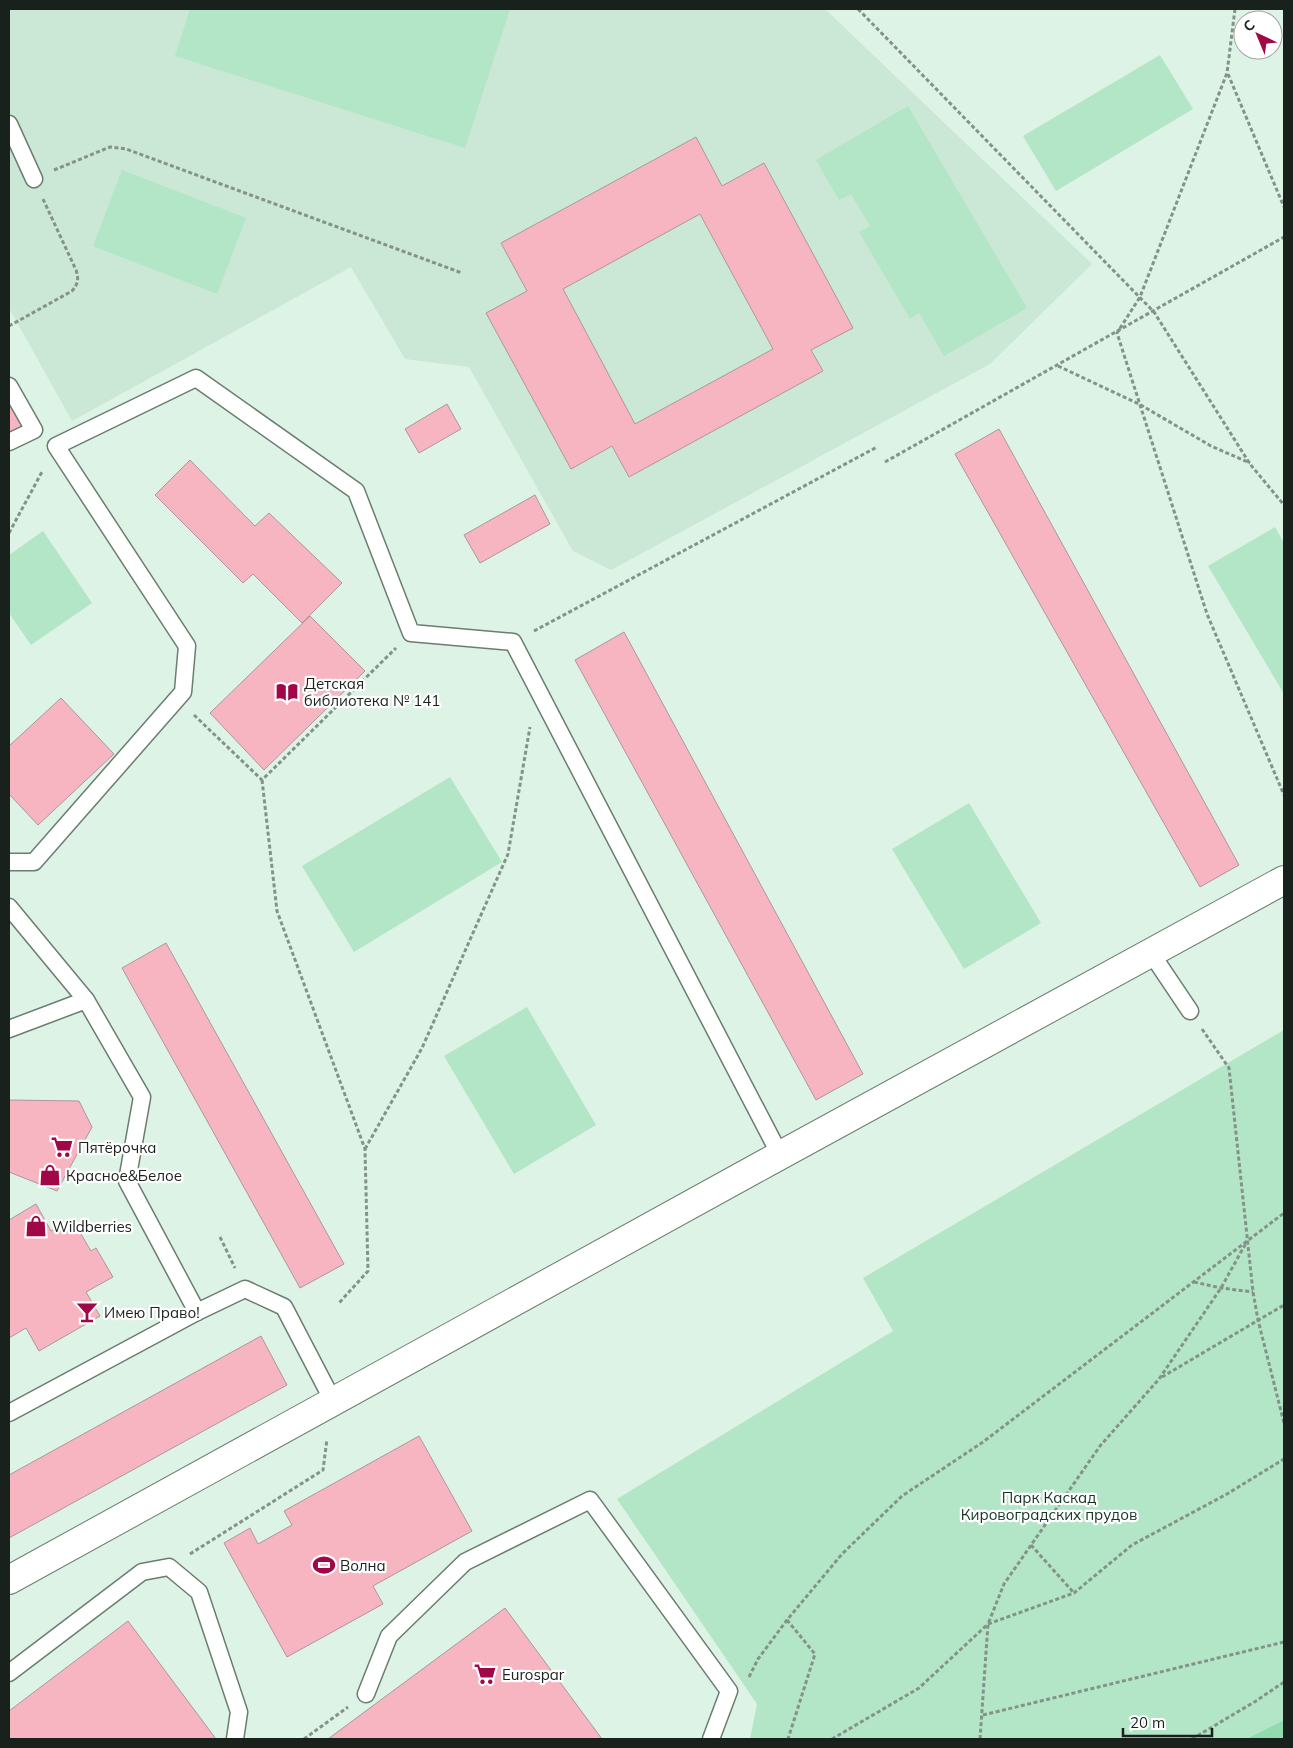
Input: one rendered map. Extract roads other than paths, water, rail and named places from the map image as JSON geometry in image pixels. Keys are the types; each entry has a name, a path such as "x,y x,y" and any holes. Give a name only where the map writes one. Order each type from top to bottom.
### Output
{"street":[{"path":"9,1580 1284,880"}],"lane":[{"path":"9,124 34,179"},
{"path":"9,862 34,862 183,692 187,646 56,446 196,378 356,491 411,633 513,642 780,1155"},
{"path":"9,386 34,430 9,442"},
{"path":"9,907 86,1000 142,1097 127,1181 197,1312"},
{"path":"1151,953 1190,1011"},
{"path":"9,1029 86,1000"},
{"path":"9,1413 197,1312 245,1289 284,1307 333,1401"},
{"path":"366,1694 389,1636 465,1562 590,1500 729,1691 711,1739"},
{"path":"9,1673 142,1572 169,1567 199,1592 239,1712 235,1739"}],"place":[{"name":"Детская библиотека № 141","path":"287,692"},
{"name":"Пятёрочка","path":"62,1147"},
{"name":"Красное&Белое","path":"50,1175"},
{"name":"Wildberries","path":"36,1226"},
{"name":"Имею Право!","path":"87,1312"},
{"name":"Волна","path":"324,1565"},
{"name":"Eurospar","path":"485,1674"}],"park label":[{"name":"Парк Каскад Кировоградских прудов","path":"1049,1506"}]}
